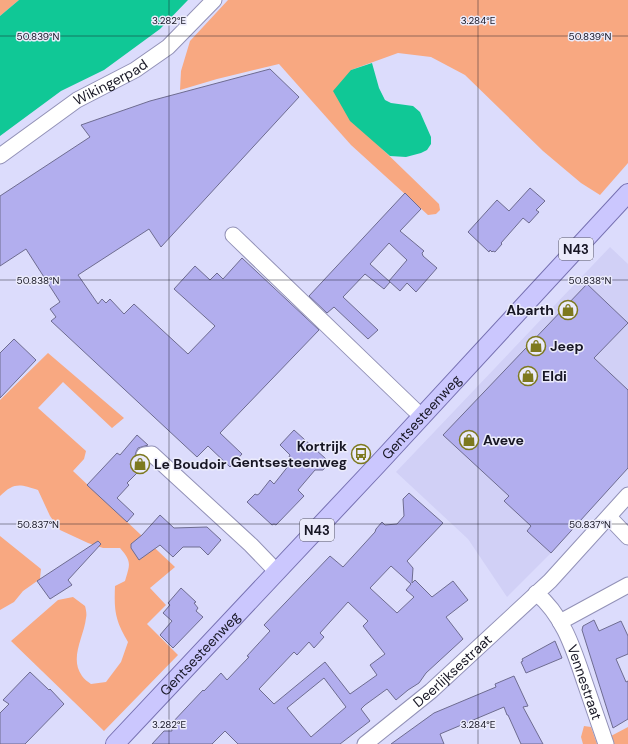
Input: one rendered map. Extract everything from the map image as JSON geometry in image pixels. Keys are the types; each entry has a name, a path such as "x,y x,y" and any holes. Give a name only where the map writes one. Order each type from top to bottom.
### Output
{"main road":[{"name":"Gentsesteenweg","path":"115,744 626,198"}],"street":[{"name":"Wikingerpad","path":"0,156 78,100 135,70 168,47 214,0"},
{"path":"233,236 422,417"},
{"path":"144,455 152,454 277,572"},
{"name":"Deerlijksestraat","path":"365,744 432,691 550,581 628,495"},
{"path":"609,517 628,537"},
{"path":"560,622 628,585"},
{"name":"Vennestraat","path":"536,594 544,600 560,622 571,641 606,744"}],"shaded area":[{"path":"0,0 19,0 0,16"},
{"path":"19,0 188,0 160,29 104,70 61,91 0,136 0,16"},
{"path":"228,0 628,0 628,163 600,195 581,183 543,151 465,75 431,57 398,53 351,70 351,121 439,204 440,210 436,214 428,215 351,145 279,64 217,79 180,90 181,71 190,41"},
{"path":"372,63 379,88 385,100 391,103 413,106 420,112 431,137 431,144 427,150 406,157 390,156 350,121 333,91 351,70"},
{"path":"610,247 628,264 628,468 551,553 507,597 468,539 396,472"},
{"path":"48,353 124,418 112,428 63,382 38,408 86,451 84,459 73,471 175,567 150,588 166,605 147,624 178,655 104,731 11,641 58,600 73,597 85,606 86,610 85,625 78,647 77,662 78,669 86,680 91,684 106,682 121,662 128,642 120,627 115,609 115,586 125,581 129,567 127,557 120,548 103,548 60,530 50,516 38,490 26,486 13,486 0,496 0,400"},
{"path":"0,536 41,569 40,579 23,591 14,602 0,610"},
{"path":"584,726 591,727 597,744 583,744 581,737"},
{"path":"628,727 628,744 613,744 611,736"}],"building":[{"path":"270,69 299,97 161,247 149,229 78,275 98,304 102,299 106,303 110,299 124,314 134,304 188,354 215,326 174,289 195,266 210,280 217,273 223,279 242,258 319,330 220,433 242,454 230,467 208,446 197,457 51,321 56,317 50,309 60,302 26,249 0,266 0,196 90,137 81,125 150,101"},
{"path":"530,188 545,201 536,210 539,212 529,223 523,218 495,252 490,250 489,252 468,232 497,200 509,211"},
{"path":"405,193 421,209 400,231 424,251 422,253 423,256 437,268 416,292 407,283 400,291 389,281 407,260 389,243 370,264 390,282 384,289 365,274 343,297 378,330 368,339 334,307 327,313 309,296"},
{"path":"587,284 628,323 594,358 628,390 628,468 551,553 527,531 531,526 504,501 509,496 443,435"},
{"path":"14,339 36,360 0,398 0,353"},
{"path":"294,430 326,459 327,465 323,470 315,470 298,490 304,496 276,525 272,525 247,502 255,494 259,494 270,480 274,484 293,460 280,445"},
{"path":"137,435 148,445 138,448 135,456 140,463 146,464 127,483 129,485 117,498 134,514 127,522 87,485 117,453 120,455"},
{"path":"409,493 443,523 407,561 413,568 412,583 415,580 432,597 453,581 468,600 446,617 463,639 426,673 419,683 396,700 387,689 365,705 361,709 370,721 340,744 238,744 225,731 212,744 152,744 164,731 172,731 171,724 221,673 227,680 249,657 247,656 270,631 264,625 330,556 343,567 375,532 382,522 385,525 397,524 404,516 403,499","holes":["391,566 411,584 406,590 414,597 397,613 370,588","348,602 368,621 363,626 385,654 370,665 377,675 350,694 325,662 274,704 259,689 294,652 297,655 309,642 314,648 324,637 320,633","324,678 346,707 311,737 287,708"]},
{"path":"160,515 174,528 207,527 221,540 208,555 200,547 183,547 173,557 160,545 139,560 131,548 131,544 142,535"},
{"path":"98,541 101,544 68,580 72,585 50,599 37,581"},
{"path":"181,588 196,602 194,603 198,608 196,611 203,617 173,648 160,635 172,621 163,613 170,605 168,603"},
{"path":"594,620 599,631 621,621 628,636 628,654 616,659 626,682 628,681 628,719 613,728 582,630 583,626"},
{"path":"555,641 562,658 526,673 521,662 523,661 522,659"},
{"path":"30,672 49,690 50,689 64,704 25,744 0,744 0,713 9,704 3,700"},
{"path":"514,676 528,706 523,707 543,744 521,744 504,707 440,734 444,744 391,744 434,713 496,687 495,684"}],"place":[{"name":"Abarth","path":"568,310"},
{"name":"Jeep","path":"536,346"},
{"name":"Eldi","path":"528,376"},
{"name":"Aveve","path":"469,440"},
{"name":"Kortrijk Gentsesteenweg","path":"361,454"},
{"name":"Le Boudoir","path":"140,464"}]}
